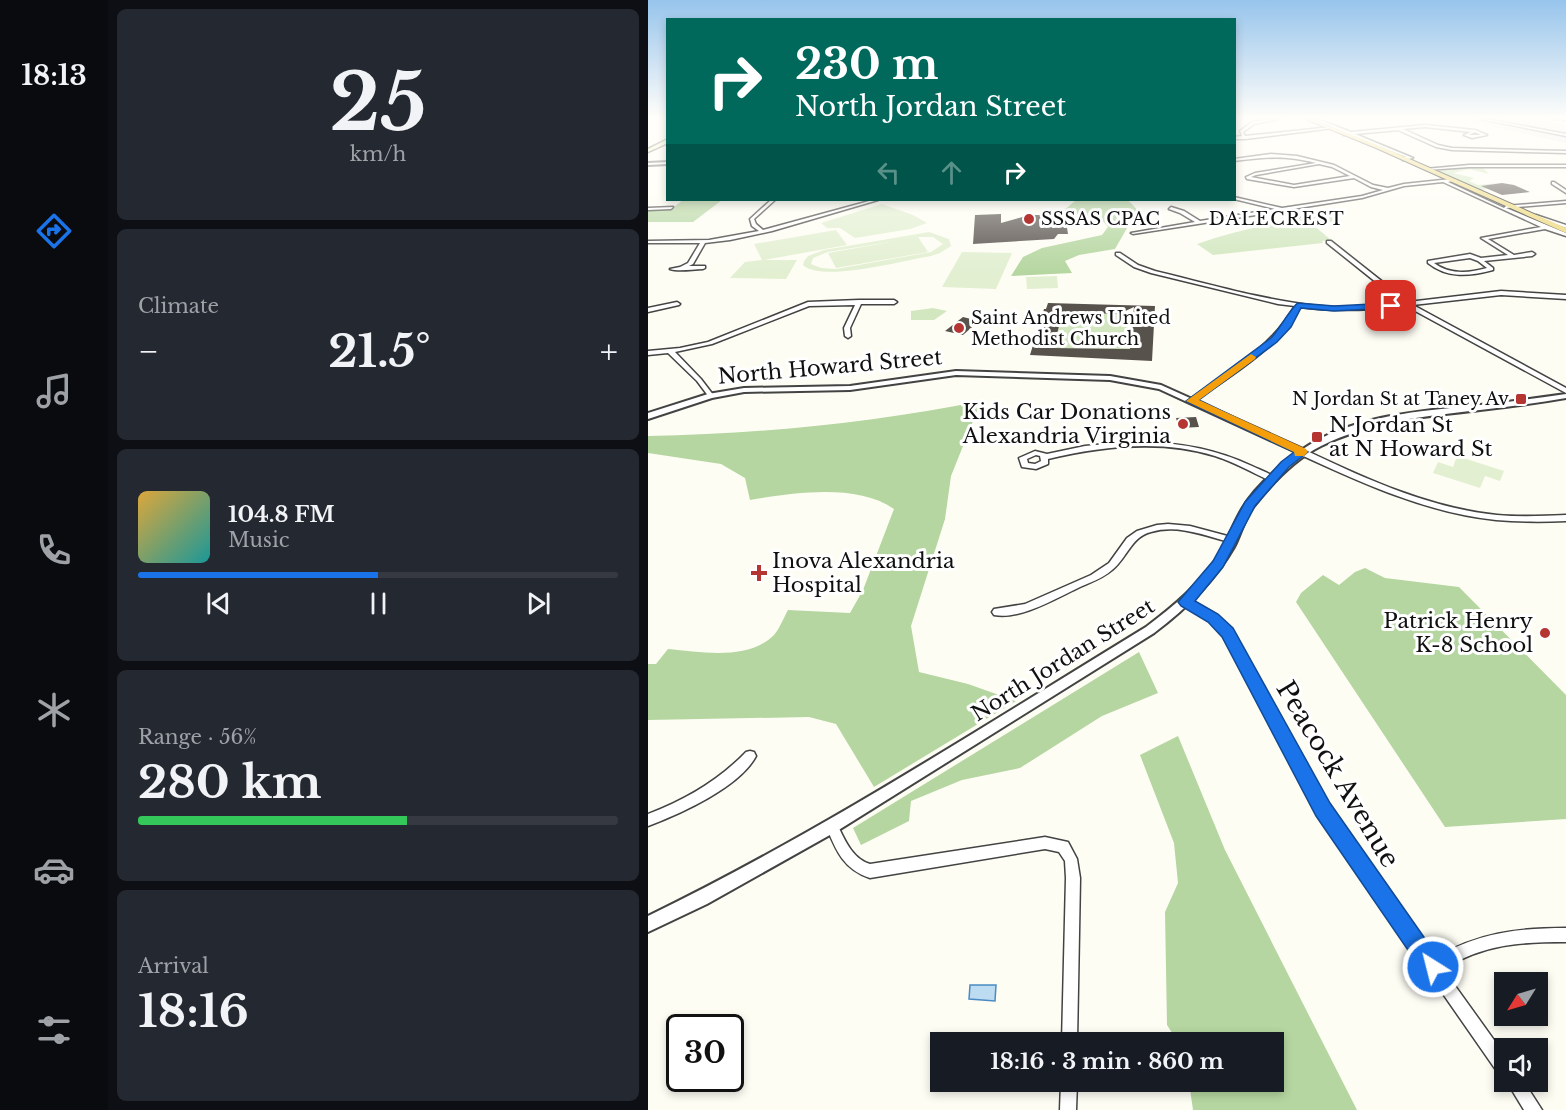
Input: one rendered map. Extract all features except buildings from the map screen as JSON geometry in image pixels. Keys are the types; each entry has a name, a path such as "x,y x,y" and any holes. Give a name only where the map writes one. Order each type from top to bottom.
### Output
{"main road":[{"path":"1430,171 1566,231"}],"street":[{"path":"1274,171 1247,178 1294,186 1355,177"},
{"path":"1343,171 1376,187 1389,190"},
{"path":"1133,233 1362,197 1447,180 1546,228 1566,231"},
{"path":"1566,182 1553,183 1566,192"},
{"path":"1236,198 1280,209 1297,218"},
{"path":"761,230 754,225 752,219 772,201"},
{"path":"858,201 865,203"},
{"path":"648,242 704,241 761,230 872,201"},
{"path":"1501,208 1566,202"},
{"path":"648,209 671,208"},
{"path":"1171,208 1197,222"},
{"path":"1513,256 1483,238 1546,228"},
{"path":"693,266 704,241"},
{"path":"1329,242 1407,304 1566,393"},
{"path":"1118,254 1130,263 1154,272 1298,306 1362,308 1502,293 1566,297"},
{"path":"1480,260 1491,269 1451,274 1443,272 1430,262 1467,256 1480,260 1532,254"},
{"path":"673,269 703,267"},
{"path":"648,353 670,351 720,339 797,306 821,302 894,302"},
{"path":"848,336 847,328 860,302"},
{"path":"648,310 677,304"},
{"path":"1191,401 1274,340 1287,327 1298,306"},
{"path":"670,351 699,380 711,396"},
{"name":"North Howard Street","path":"648,416 711,396 756,390 860,387 958,373 1118,378 1154,385 1377,487 1445,510 1508,519 1566,518"},
{"name":"North Jordan Street","path":"648,924 701,898 832,826 1150,630 1186,602 1211,575 1250,504 1285,464 1302,452 1348,430 1392,418 1566,393"},
{"path":"1046,457 1099,447 1179,445 1219,454 1273,479"},
{"path":"997,612 1032,606 1098,574 1115,562 1127,542 1146,530 1183,527 1232,540"},
{"name":"Peacock Avenue","path":"1186,602 1213,618 1227,633 1323,809 1494,1053"},
{"path":"648,820 679,807 721,784 750,756"},
{"path":"832,826 850,859 856,866 870,871 1045,843 1063,846 1070,858 1073,888 1070,1032"},
{"path":"1433,967 1488,941 1515,935 1566,935"},
{"path":"1068,1110 1069,1092"},
{"path":"1522,1092 1534,1110"}],"green space":[{"path":"1438,171 1462,171 1453,173 1474,178 1469,181 1478,185 1501,183 1482,186 1488,189 1479,190"},
{"path":"682,201 721,201 693,222 648,222 648,210 671,209"},
{"path":"1075,201 1129,201 1145,218 1130,223 1115,249 1079,255 1065,261 1072,273 1011,276 1023,257 1042,248 1102,235 1108,227 1102,220 1063,211"},
{"path":"882,204 913,215 927,223 910,229 855,238 840,228 827,228 821,223"},
{"path":"1332,214 1342,221 1312,224 1331,240 1322,241 1323,243 1213,255 1197,244 1248,229"},
{"path":"836,230 847,245 764,260 797,260 786,279 730,278 745,262 762,260 754,244"},
{"path":"929,232 949,239 951,246 931,256 864,269 827,272 813,270 803,265 808,256 824,250","holes":["918,237 933,237 943,244 931,252 836,269 821,268 811,264 813,258 828,252 896,241 828,253 836,268 928,252"]},
{"path":"962,252 1012,253 996,289 942,287"},
{"path":"1057,276 1058,288 1027,289 1026,277"},
{"path":"933,308 947,311 934,320 911,320 911,311"},
{"path":"1059,312 1134,312 1131,342 1134,349 1053,348 1061,318"},
{"path":"981,401 951,476 945,519 911,626 919,672 968,684 1016,701 874,787 836,724 809,717 648,720 648,664 656,664 668,649 709,653 738,652 751,649 774,635 788,610 850,613 863,590 894,509 879,501 843,493 805,493 750,500 745,478 721,464 648,453 648,436 732,433 815,426 940,409"},
{"path":"1457,456 1504,471 1500,481 1485,476 1480,488 1433,473 1438,462 1453,467"},
{"path":"1365,568 1385,578 1459,587 1566,695 1566,819 1445,827 1296,602 1301,593 1323,575 1339,585 1355,572"},
{"path":"1139,652 1158,693 1102,716 1020,768 962,780 911,801 909,821 861,845 853,828"},
{"path":"1178,736 1225,850 1357,1110 1193,1110 1190,1092 1284,1092 1284,1032 1172,1032 1167,1025 1165,912 1178,883 1174,843 1140,755"}],"water":[{"path":"970,985 996,985 995,1001 969,999"}],"slow traffic":[{"path":"1251,357 1191,401 1302,452 1299,453"}],"place":[{"name":"SSSAS CPAC","path":"1029,219"},
{"name":"Saint Andrews United Methodist Church","path":"959,328"},
{"name":"N Jordan St at Taney Av","path":"1521,399"},
{"name":"Kids Car Donations Alexandria Virginia","path":"1183,424"},
{"name":"N Jordan St at N Howard St","path":"1317,437"},
{"name":"Inova Alexandria Hospital","path":"759,573"},
{"name":"Patrick Henry K-8 School","path":"1545,633"}],"district":[{"name":"DALECREST","path":"1277,219"}],"route":[{"path":"1391,306 1334,308 1298,306 1282,333 1191,401 1302,452 1285,464 1250,504 1219,564 1186,602 1219,622 1227,633 1323,809 1353,856 1433,967"}]}
